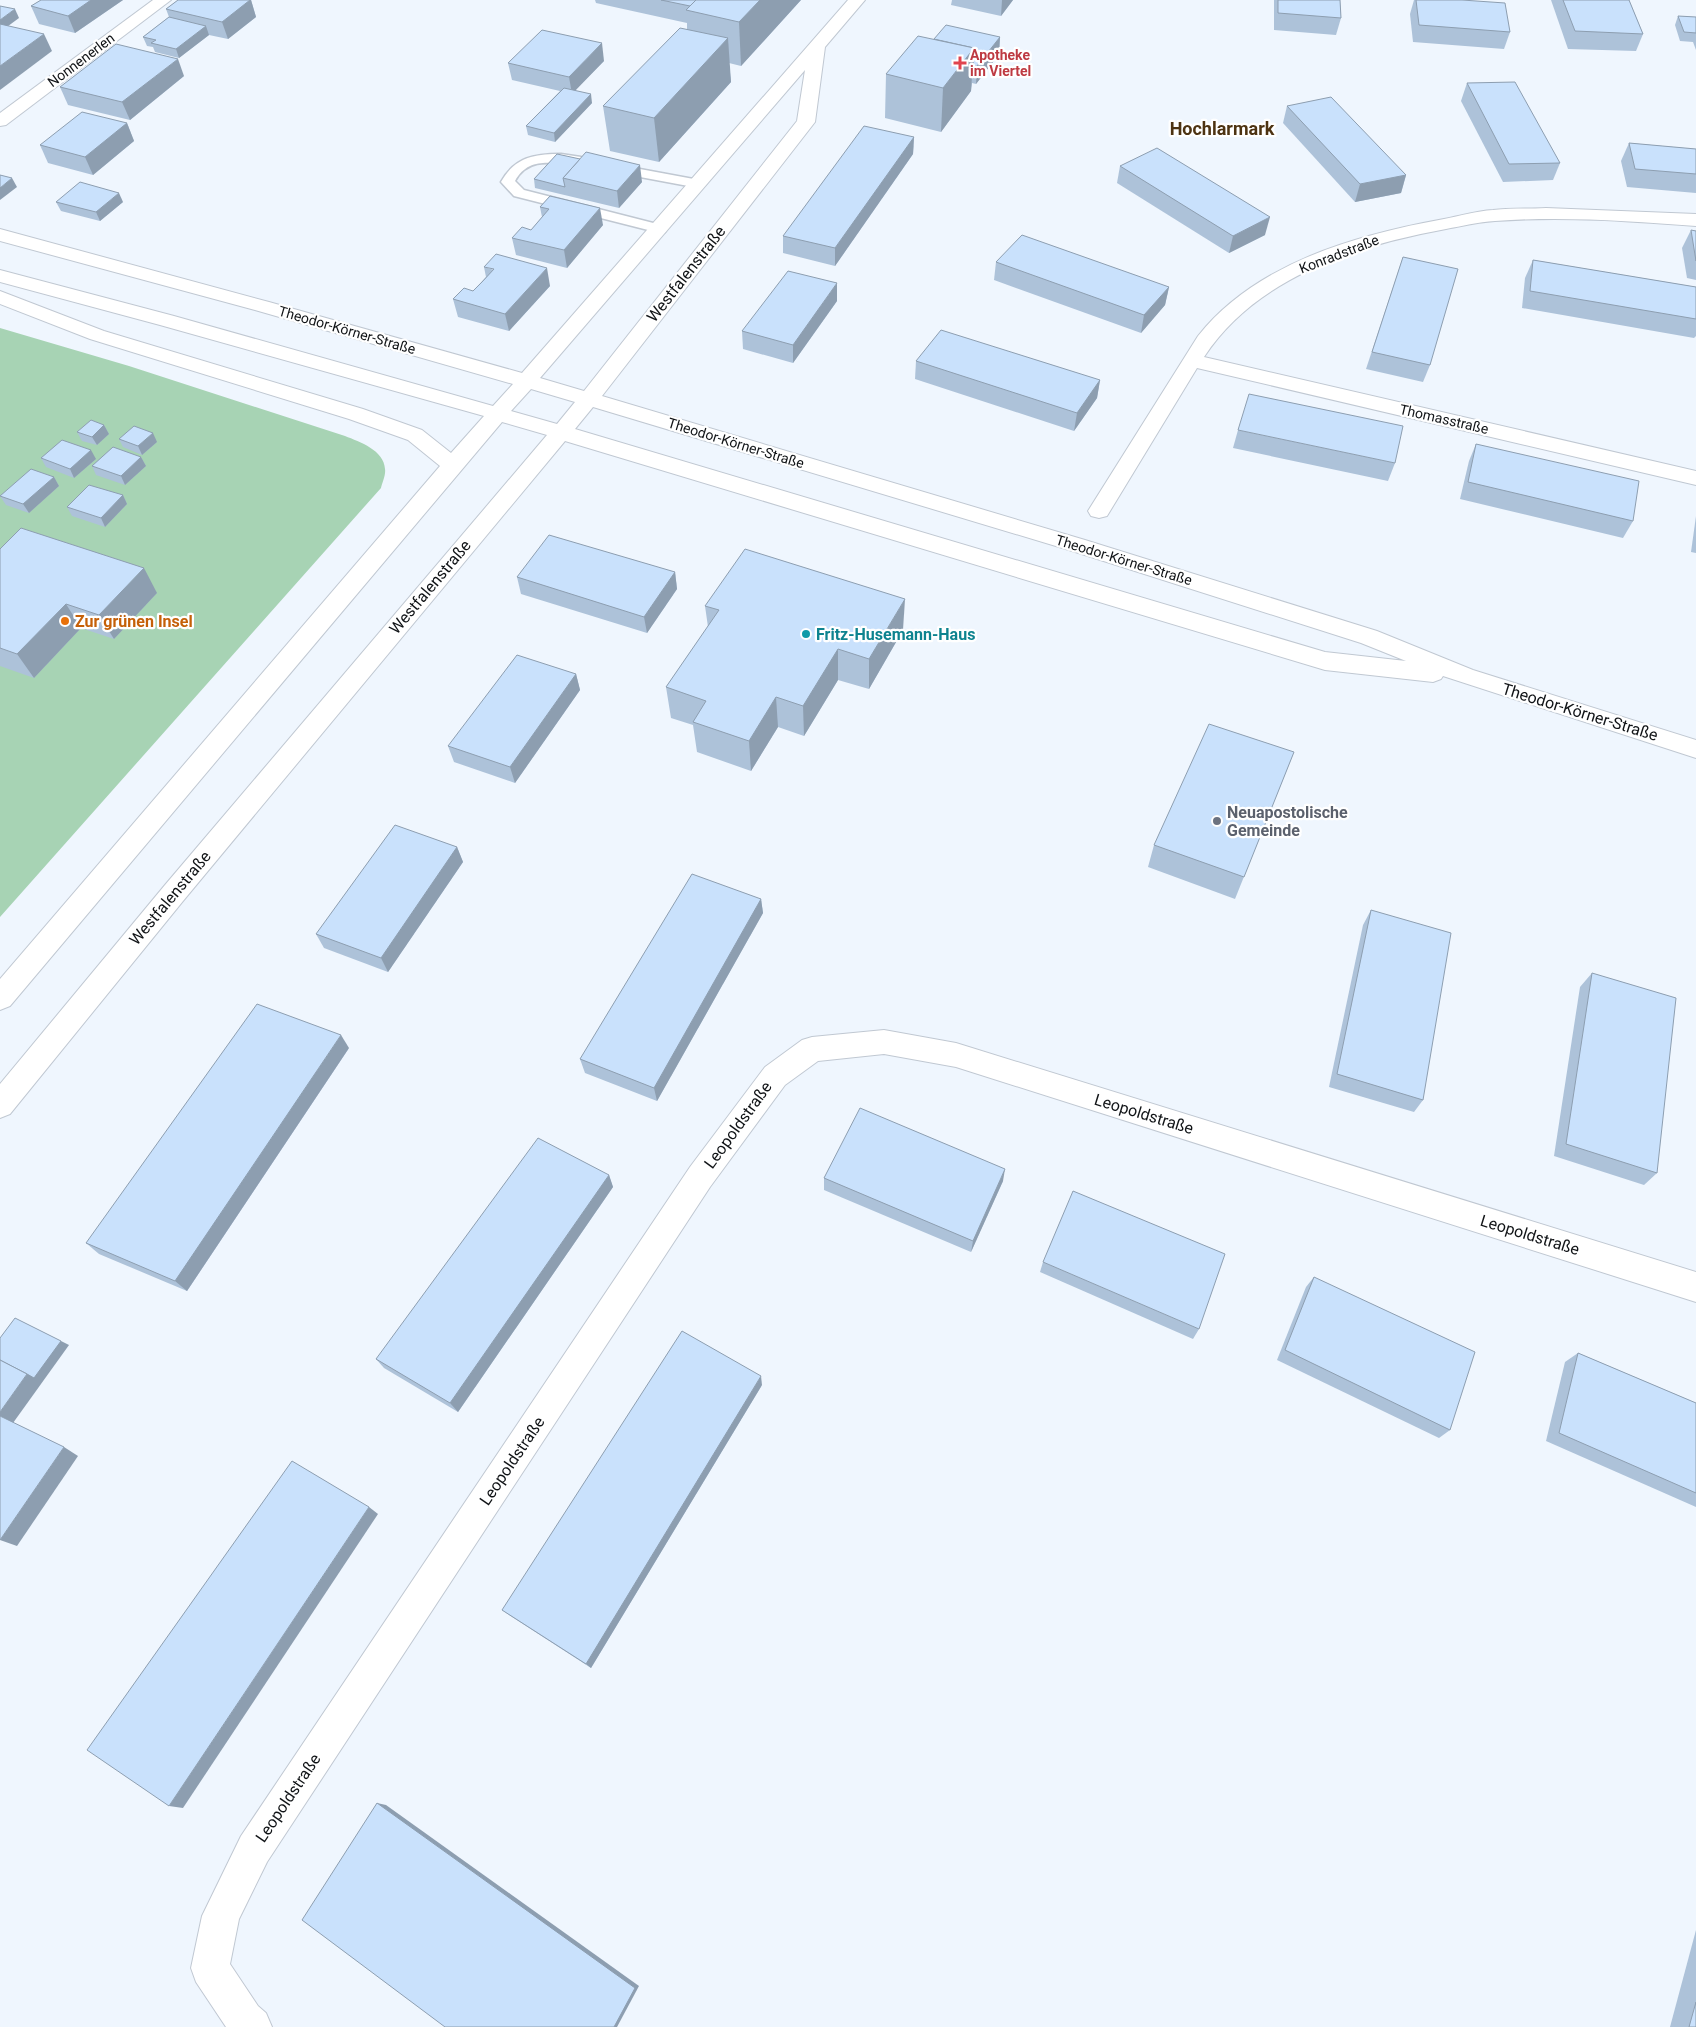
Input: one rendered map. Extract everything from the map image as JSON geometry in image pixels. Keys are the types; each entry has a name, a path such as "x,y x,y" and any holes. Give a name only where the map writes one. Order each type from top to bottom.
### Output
{"main road":[{"name":"Nonnenerlen","path":"0,121 162,0"},
{"path":"0,998 452,465 660,229 857,0"},
{"name":"Westfalenstraße","path":"0,1105 174,893 589,399 806,122 817,48"},
{"name":"Konradstraße","path":"1099,511 1192,360 1216,327 1243,303 1273,282 1328,256 1374,239 1435,225 1494,215 1614,214 1696,220"},
{"name":"Theodor-Körner-Straße","path":"0,235 589,399 1224,591 1369,637 1465,676 1696,749"},
{"name":"Theodor-Körner-Straße","path":"0,276 184,324 561,432 1325,661 1465,676"},
{"path":"0,297 97,335 356,414 414,435 452,465"},
{"name":"Thomasstraße","path":"1192,360 1696,478"},
{"name":"Leopoldstraße","path":"252,2027 244,2020 210,1968 221,1916 254,1849 700,1178 775,1076 812,1048 884,1042 956,1054 1696,1287"}],"lane":[{"path":"660,229 519,193 510,185 509,179 513,173 525,164 544,158 558,157 699,184"}],"green space":[{"path":"0,328 129,366 345,436 364,444 376,452 384,462 385,471 381,488 0,917"}],"building":[{"path":"41,0 91,0 68,16 31,6"},
{"path":"178,0 250,0 222,22 166,9"},
{"path":"661,0 696,0 690,6"},
{"path":"696,0 760,0 739,22 686,10"},
{"path":"1278,0 1340,0 1341,18 1278,13"},
{"path":"1416,0 1462,0 1505,3 1510,32 1419,25"},
{"path":"1563,0 1629,0 1643,34 1575,31"},
{"path":"0,6 15,9 0,20"},
{"path":"1678,16 1696,17 1696,33 1684,32"},
{"path":"169,17 206,26 176,49 151,43 156,40 143,37"},
{"path":"0,24 44,34 0,66"},
{"path":"946,25 1000,37 977,66 973,66 974,48 934,39"},
{"path":"680,28 728,38 654,118 603,106"},
{"path":"542,30 602,43 569,77 508,63"},
{"path":"918,36 974,48 943,88 886,74"},
{"path":"116,44 178,59 122,102 60,87"},
{"path":"1515,82 1560,163 1509,164 1467,83"},
{"path":"564,88 591,94 554,133 526,126"},
{"path":"1331,97 1406,175 1360,184 1287,106"},
{"path":"82,112 127,123 85,157 40,145"},
{"path":"864,126 914,137 835,248 783,236"},
{"path":"1629,143 1696,149 1696,174 1635,169"},
{"path":"1157,148 1270,217 1233,236 1120,166"},
{"path":"586,152 640,165 617,191 563,178"},
{"path":"557,154 580,159 563,178 565,187 534,179"},
{"path":"0,175 12,178 0,188"},
{"path":"80,182 119,193 96,212 56,202"},
{"path":"550,196 600,208 564,250 512,238 522,227 531,230 549,209 540,207"},
{"path":"1691,230 1696,231 1696,261"},
{"path":"1022,235 1169,287 1144,315 996,262"},
{"path":"496,254 547,268 505,314 453,299 464,288 473,291 482,282 494,269 484,267"},
{"path":"1403,257 1458,269 1430,365 1372,352"},
{"path":"1533,260 1696,287 1696,319 1530,291"},
{"path":"788,271 837,283 793,345 742,331"},
{"path":"941,330 1100,380 1077,413 916,361"},
{"path":"1249,394 1403,426 1395,463 1238,430"},
{"path":"91,420 104,425 92,437 77,432"},
{"path":"134,426 153,433 138,446 119,439"},
{"path":"62,440 91,450 70,469 41,458"},
{"path":"1476,444 1639,481 1633,521 1468,482"},
{"path":"113,447 141,457 121,476 92,466"},
{"path":"31,469 54,477 23,504 0,496"},
{"path":"89,485 123,495 101,518 67,507"},
{"path":"21,528 144,568 99,615 66,604 17,654 0,648 0,549"},
{"path":"549,535 675,572 644,617 517,577"},
{"path":"745,549 905,599 869,659 838,649 803,706 776,697 749,741 693,722 706,701 666,687 719,610 705,606"},
{"path":"517,655 576,674 510,767 448,746"},
{"name":"Neuapostolische Gemeinde","path":"1209,724 1294,752 1244,877 1154,845"},
{"path":"395,825 457,847 381,958 316,934"},
{"path":"692,874 761,899 654,1088 580,1059"},
{"path":"1371,910 1451,933 1423,1100 1337,1074"},
{"path":"1592,973 1676,998 1657,1173 1566,1144"},
{"path":"257,1004 341,1035 175,1281 86,1243"},
{"path":"860,1108 1005,1169 973,1241 824,1178"},
{"path":"538,1138 609,1175 450,1403 376,1359"},
{"path":"1073,1191 1225,1254 1199,1329 1043,1262"},
{"path":"1314,1277 1475,1352 1450,1430 1285,1350"},
{"path":"15,1318 61,1341 34,1378 0,1360 0,1338"},
{"path":"682,1331 761,1376 586,1664 502,1610"},
{"path":"1578,1353 1696,1403 1696,1493 1559,1433"},
{"path":"0,1360 27,1374 0,1412"},
{"path":"0,1416 64,1447 0,1540"},
{"path":"292,1461 369,1507 169,1806 87,1750"},
{"path":"377,1803 635,1988 614,2027 445,2027 302,1920"},
{"path":"1696,2002 1696,2027 1689,2027"}],"place":[{"name":"Apotheke im Viertel","path":"960,63"},
{"name":"Zur grünen Insel","path":"65,621"},
{"name":"Fritz-Husemann-Haus","path":"806,634"},
{"name":"Neuapostolische Gemeinde","path":"1217,821"}],"district":[{"name":"Hochlarmark","path":"1222,128"}]}
